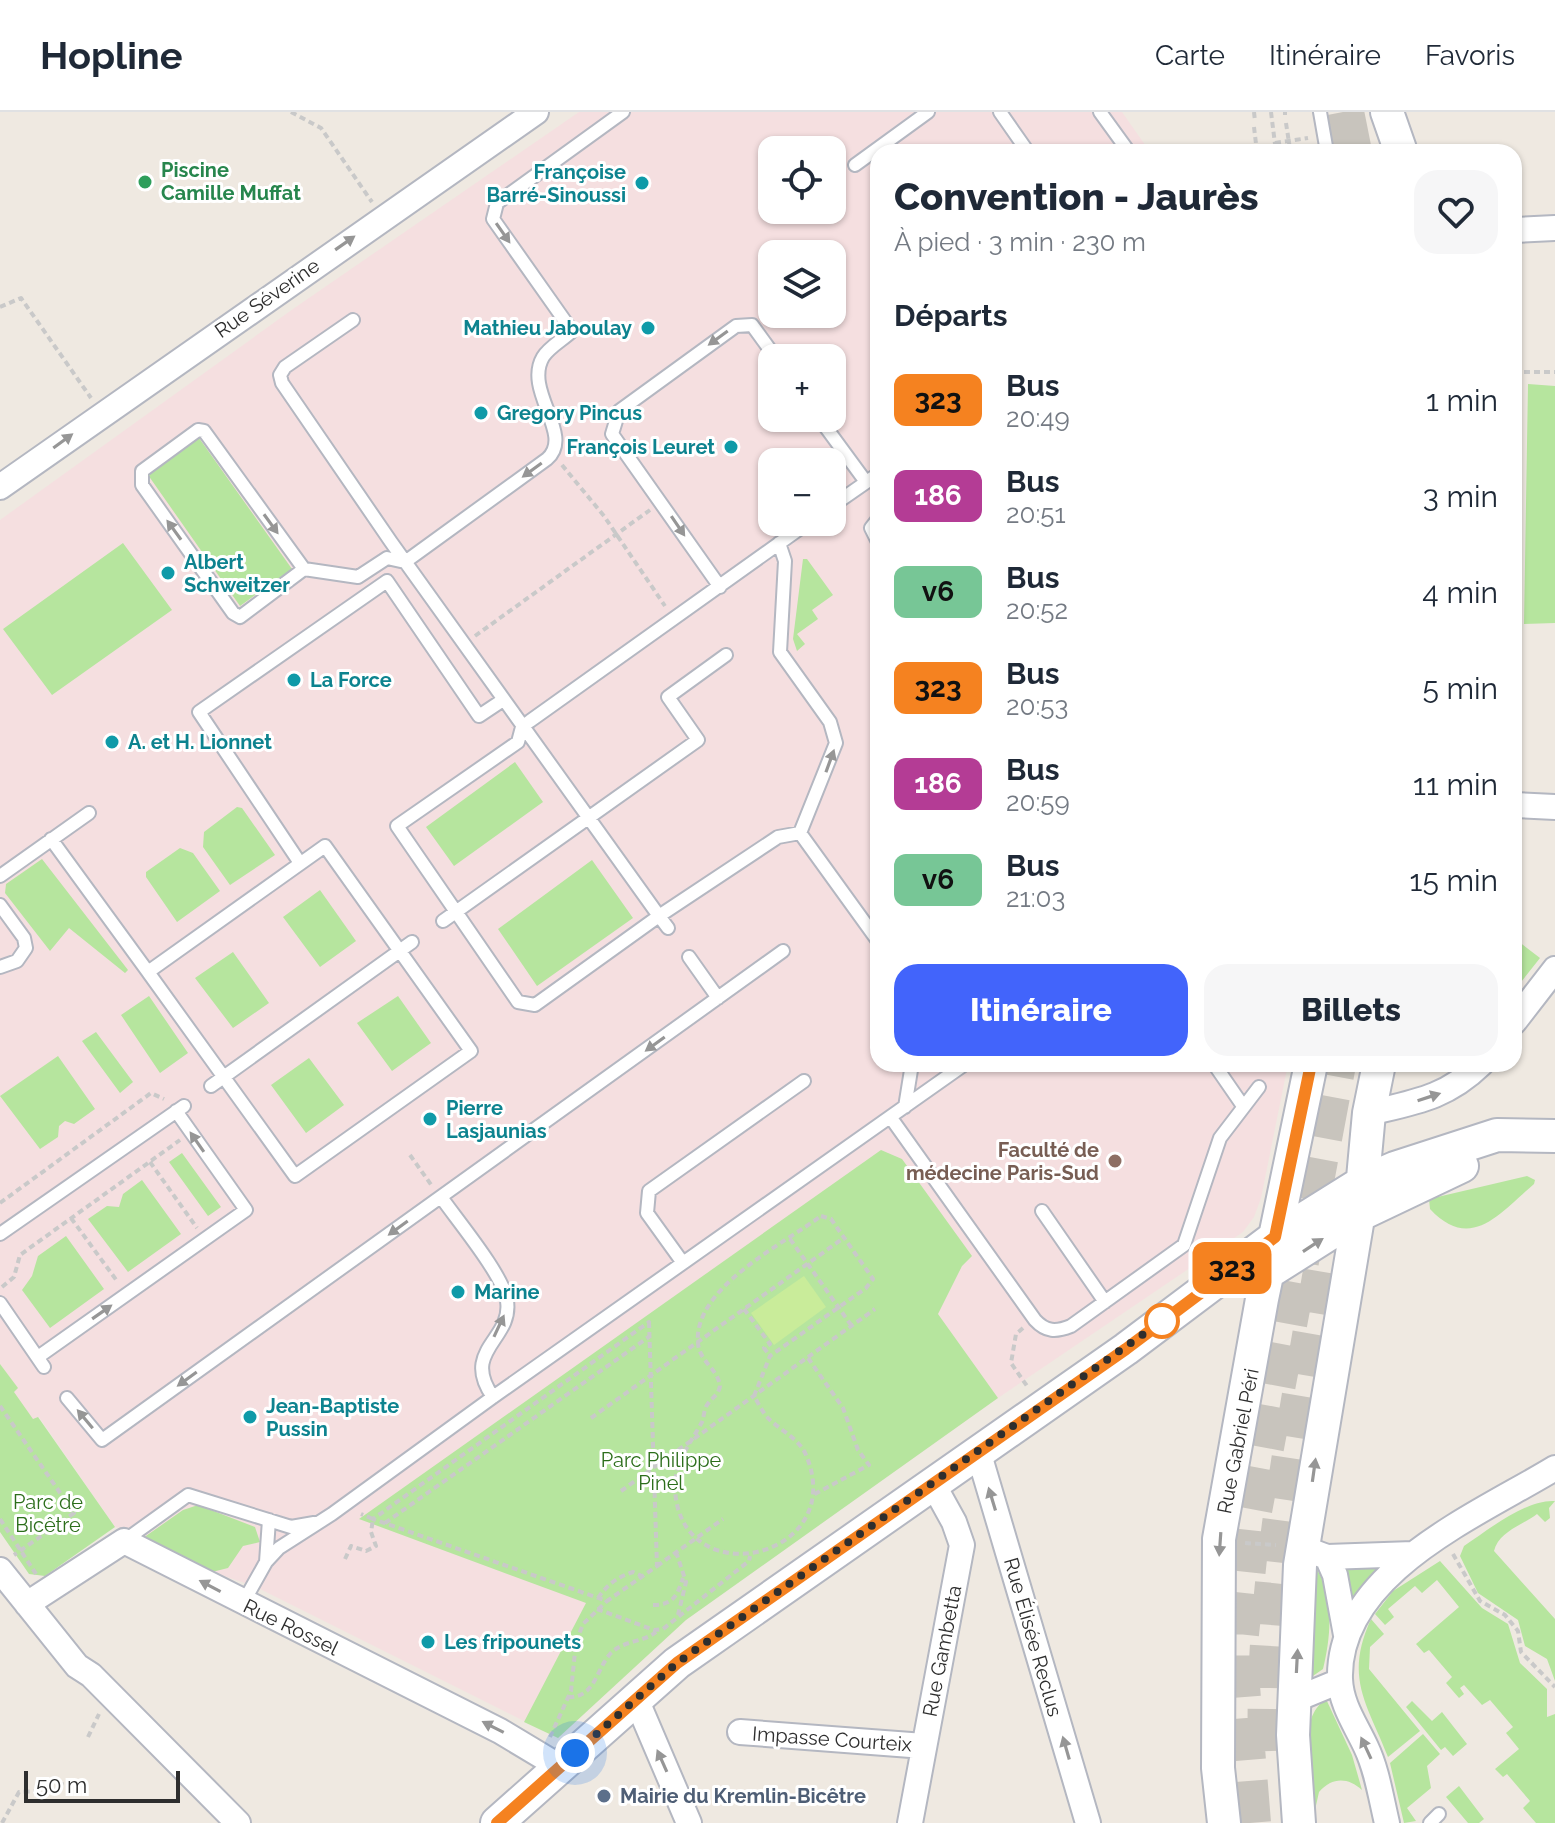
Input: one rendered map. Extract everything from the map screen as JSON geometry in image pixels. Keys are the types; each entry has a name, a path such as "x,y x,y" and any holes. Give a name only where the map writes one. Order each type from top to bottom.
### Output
{"main road":[{"path":"1387,112 1398,144"},
{"path":"1406,112 1412,144"},
{"name":"Rue Gabriel Péri","path":"1224,1823 1218,1768 1219,1541 1267,1275 1309,1072"},
{"path":"1299,1823 1294,1700 1359,1215 1369,1113 1377,1072"},
{"path":"512,1817 560,1767 677,1663 1126,1349 1275,1237 1363,1182 1423,1158 1497,1135 1555,1136"},
{"path":"1126,1349 1267,1275 1359,1215 1445,1171 1499,1155 1555,1150"}],"street":[{"name":"Rue Séverine","path":"0,487 536,112"},
{"path":"1522,230 1555,228"},
{"path":"1522,805 1555,807"},
{"path":"1522,1012 1555,969"},
{"path":"1369,1113 1433,1097 1459,1085 1473,1072"},
{"name":"Rue Élisée Reclus","path":"978,1451 1088,1823"},
{"path":"1346,1635 1371,1594 1413,1554 1544,1482 1555,1468"},
{"name":"Rue Gambetta","path":"910,1823 962,1545 954,1522 933,1484"},
{"path":"27,1604 124,1541"},
{"name":"Rue Rossel","path":"124,1541 500,1731 560,1767"},
{"path":"1315,1552 1413,1554"},
{"path":"1315,1552 1335,1575 1346,1635 1340,1681 1348,1712 1372,1762 1387,1823"},
{"path":"0,1570 77,1666 91,1675 238,1823"},
{"path":"1294,1700 1340,1681"},
{"path":"636,1699 689,1823"},
{"name":"Impasse Courteix","path":"740,1732 924,1746"}],"lane":[{"path":"304,569 204,431 198,430 142,471 142,485 240,617 304,569 358,577 387,558 405,562 553,455 557,437 536,378 544,355 572,331 493,219 493,211 497,203 623,112"},
{"path":"884,144 928,112"},
{"path":"1000,112 1022,144"},
{"path":"1100,112 1123,144"},
{"path":"1320,112 1326,144"},
{"path":"855,165 870,154"},
{"path":"353,320 285,367 280,375 463,645 668,928"},
{"path":"720,587 612,434 619,411 736,326 752,325 766,344"},
{"path":"829,432 866,482"},
{"path":"846,496 870,479"},
{"path":"789,536 522,727 518,742 397,826 518,1002 526,1006 535,1005 659,916 778,837 800,833"},
{"path":"779,543 785,561 780,652 830,722 836,743 800,833"},
{"path":"300,863 199,712 387,581 479,716 503,700"},
{"path":"443,921 698,740 668,697 726,655"},
{"path":"0,876 89,813"},
{"path":"800,833 870,930"},
{"path":"51,839 295,1176 471,1051 325,846 148,972"},
{"path":"0,905 19,929 26,948 17,961 0,967"},
{"path":"211,1086 412,942"},
{"path":"67,1398 102,1440 783,951"},
{"path":"689,957 718,998"},
{"path":"905,1107 911,1072"},
{"path":"243,1603 266,1562 279,1548 321,1522 954,1072"},
{"path":"1220,1072 1243,1106"},
{"path":"683,1263 647,1213 649,1191 804,1081"},
{"path":"891,1118 1035,1320 1048,1330 1058,1331 1105,1302 1184,1245 1220,1138 1259,1087"},
{"path":"0,1234 177,1109 246,1210 126,1294 41,1362 0,1303"},
{"path":"441,1197 501,1283 508,1303 501,1326 483,1356 480,1370 493,1397"},
{"path":"1042,1211 1105,1302"},
{"path":"124,1541 188,1495 291,1527 321,1522"},
{"path":"266,1562 269,1520"}],"path":[{"path":"291,112 321,128 382,217"},
{"path":"1254,112 1255,121"},
{"path":"1271,112 1275,143 1309,138"},
{"path":"1286,123 1289,144"},
{"path":"1254,127 1256,144"},
{"path":"0,307 21,298 102,413"},
{"path":"1522,372 1555,372"},
{"path":"553,455 586,492 665,604 657,615"},
{"path":"463,645 661,502"},
{"path":"0,1203 151,1093 177,1109 185,1136 20,1255 14,1277 0,1289"},
{"path":"410,1155 441,1197"},
{"path":"150,1162 205,1239"},
{"path":"749,1559 710,1546 698,1537 681,1515 675,1489 681,1459 720,1386 698,1343 704,1312 713,1296 826,1216 845,1237 873,1279 770,1356 754,1396"},
{"path":"71,1218 126,1294"},
{"path":"591,1418 845,1237"},
{"path":"790,1239 852,1326"},
{"path":"744,1309 770,1344 764,1348 770,1356"},
{"path":"621,1491 875,1309"},
{"path":"649,1314 648,1378 657,1566"},
{"path":"1035,1320 1016,1334 1011,1363 1028,1387 1023,1391 1037,1411"},
{"path":"345,1559 351,1546 366,1551 376,1546 371,1532 373,1519 649,1322"},
{"path":"385,1523 647,1337"},
{"path":"808,1358 843,1408 858,1450 869,1465 811,1496"},
{"path":"568,1697 580,1695 592,1685 613,1650 658,1630 677,1617 749,1559 795,1533 805,1518 811,1496 810,1468 805,1452 767,1417 754,1396"},
{"path":"0,1406 74,1513 22,1549"},
{"path":"347,1503 355,1513 607,1601"},
{"path":"0,1519 36,1573"},
{"path":"560,1767 549,1734 573,1683 576,1642 583,1624 607,1601 723,1519"},
{"path":"1447,1533 1465,1579 1480,1601 1505,1615 1518,1631 1521,1652 1555,1687"},
{"path":"1219,1541 1315,1552"},
{"path":"676,1552 683,1578 684,1598 677,1617"},
{"path":"598,1598 605,1587 623,1575 633,1572 644,1576"},
{"path":"653,1605 666,1605 673,1600 683,1578"},
{"path":"597,1609 658,1630"},
{"path":"2,1823 19,1792 60,1790 62,1782"}],"shaded area":[{"path":"579,112 1122,112 1144,144 870,144 870,1072 1286,1072 1261,1198 1254,1217 1243,1232 998,1398 686,1620 558,1738 254,1586 212,1572 136,1532 115,1527 39,1417 33,1420 13,1392 17,1388 0,1364 0,520 293,309"}],"green space":[{"path":"1528,384 1555,386 1555,623 1524,624"},
{"path":"199,438 292,569 240,606 148,475"},
{"path":"123,543 172,610 52,695 3,629"},
{"path":"803,559 807,559 833,595 812,610 818,619 797,634 805,644 797,651 793,639"},
{"path":"515,762 543,802 454,866 426,827"},
{"path":"237,807 242,808 275,855 230,885 203,847 204,832"},
{"path":"180,848 193,853 220,891 177,922 146,877 146,872"},
{"path":"42,859 128,970 125,973 69,928 50,951 5,893 6,884"},
{"path":"592,860 633,918 537,986 498,929"},
{"path":"320,890 356,941 320,967 283,917"},
{"path":"1522,944 1540,958 1522,981"},
{"path":"233,952 269,1003 233,1028 195,978"},
{"path":"149,996 188,1053 160,1073 121,1015"},
{"path":"398,996 431,1043 392,1071 357,1023"},
{"path":"96,1032 133,1082 120,1093 82,1041"},
{"path":"58,1056 95,1109 74,1124 65,1121 59,1126 58,1137 40,1149 0,1096"},
{"path":"309,1058 344,1105 306,1133 271,1085"},
{"name":"Parc Philippe Pinel","path":"881,1150 902,1159 972,1256 962,1266 938,1314 998,1398 686,1620 558,1738 524,1722 586,1603 359,1519"},
{"path":"182,1153 221,1207 208,1216 169,1162"},
{"path":"1527,1176 1535,1180 1534,1184 1485,1224 1459,1228 1445,1222 1430,1209 1429,1199"},
{"path":"142,1180 181,1234 128,1272 88,1219 107,1206 119,1207 123,1194"},
{"path":"66,1236 104,1289 50,1328 22,1290 32,1276 38,1256"},
{"path":"804,1276 826,1307 774,1345 751,1313"},
{"name":"Parc de Bicêtre","path":"0,1364 18,1388 14,1392 33,1419 38,1417 115,1527 45,1576 29,1574 0,1532"},
{"path":"1555,1501 1549,1508 1550,1518 1545,1522 1537,1514 1506,1533 1494,1551 1555,1619 1555,1681 1547,1659 1525,1646 1518,1620 1478,1593 1460,1556 1464,1546 1520,1510"},
{"path":"198,1505 255,1527 260,1542 243,1546 228,1568 212,1572 143,1538 183,1510"},
{"path":"1440,1561 1482,1608 1508,1624 1520,1663 1547,1689 1547,1717 1555,1714 1555,1823 1536,1823 1523,1808 1530,1801 1507,1774 1503,1777 1495,1769 1519,1749 1506,1733 1513,1727 1490,1700 1482,1705 1464,1685 1460,1688 1464,1694 1459,1698 1446,1683 1452,1677 1429,1650 1424,1653 1416,1644 1459,1607 1437,1580 1422,1593 1415,1586 1388,1609 1394,1617 1385,1625 1375,1614 1393,1591"},
{"path":"1314,1565 1325,1589 1329,1629 1323,1669 1310,1678"},
{"path":"1383,1565 1352,1605 1344,1568"},
{"path":"1371,1619 1384,1634 1370,1647 1369,1669 1420,1731 1388,1757 1366,1705 1359,1674 1359,1658"},
{"path":"1326,1699 1352,1755 1362,1790 1346,1781 1335,1781 1319,1792 1315,1810 1308,1767 1308,1735 1316,1709"},
{"path":"1412,1701 1432,1721 1442,1712 1467,1744 1453,1756 1445,1747 1441,1750 1406,1707"},
{"path":"1423,1734 1440,1754 1427,1766 1431,1788 1407,1808 1416,1821 1404,1823 1390,1763"},
{"path":"1459,1786 1484,1819 1479,1823 1468,1823 1446,1797"}],"tunnel":[{"path":"1343,112 1349,144"},
{"path":"1250,1823 1238,1674 1238,1634 1251,1511 1333,1072"},
{"path":"1269,1751 1269,1686 1279,1556 1330,1234"}],"bus line":[{"name":"323","path":"497,1823 677,1663 1126,1349 1275,1237 1310,1072"}],"place":[{"name":"Piscine Camille Muffat","path":"145,182"},
{"name":"Françoise Barré-Sinoussi","path":"642,183"},
{"name":"Mathieu Jaboulay","path":"648,328"},
{"name":"Gregory Pincus","path":"481,413"},
{"name":"François Leuret","path":"731,447"},
{"name":"Albert Schweitzer","path":"168,573"},
{"name":"La Force","path":"294,680"},
{"name":"A. et H. Lionnet","path":"112,742"},
{"name":"Pierre Lasjaunias","path":"430,1119"},
{"name":"Faculté de médecine Paris-Sud","path":"1115,1161"},
{"name":"Marine","path":"458,1292"},
{"name":"Jean-Baptiste Pussin","path":"250,1417"},
{"name":"Les fripounets","path":"428,1642"},
{"name":"Mairie du Kremlin-Bicêtre","path":"604,1796"}],"route":[{"path":"575,1753 677,1663 1060,1396 1162,1321"}]}
